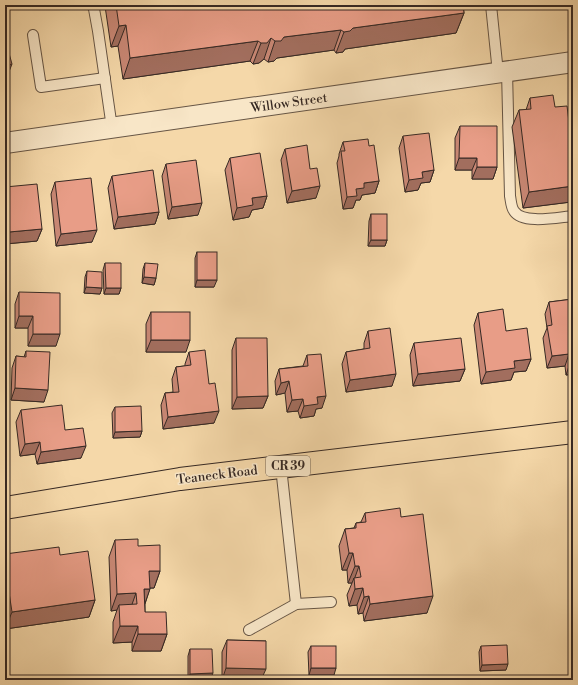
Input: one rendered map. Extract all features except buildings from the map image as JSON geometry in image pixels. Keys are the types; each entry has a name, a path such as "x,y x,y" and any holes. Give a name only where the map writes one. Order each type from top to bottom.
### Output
{"main road":[{"name":"Teaneck Road","path":"5,508 180,479 573,432"}],"street":[{"name":"Willow Street","path":"5,143 573,62"}],"lane":[{"path":"92,5 112,128"},
{"path":"490,5 502,72 510,196 515,212 521,217 537,219 573,216"},
{"path":"33,35 41,87 105,78"},
{"path":"281,467 296,604"},
{"path":"249,630 296,604 331,602"}]}
